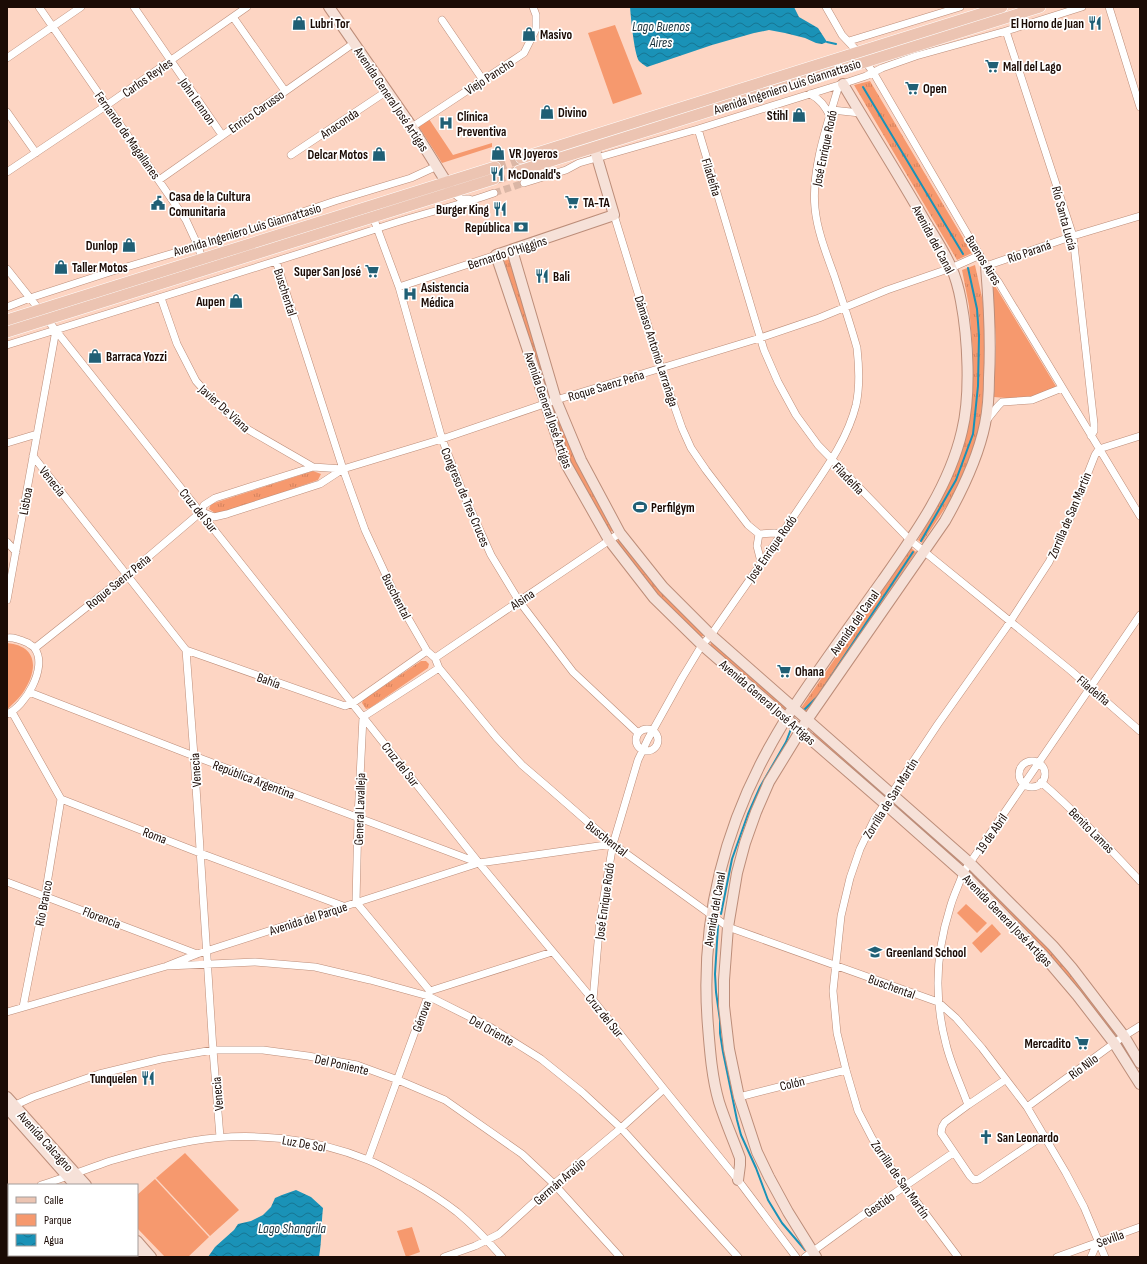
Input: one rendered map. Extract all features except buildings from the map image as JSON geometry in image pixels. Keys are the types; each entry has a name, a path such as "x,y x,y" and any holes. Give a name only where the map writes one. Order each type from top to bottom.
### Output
{"main road":[{"name":"Avenida Ingeniero Luis Giannattasio","path":"521,158 1002,7"},
{"name":"Avenida Ingeniero Luis Giannattasio","path":"519,171 1040,7"},
{"name":"Avenida Ingeniero Luis Giannattasio","path":"7,320 446,181 495,167"},
{"name":"Avenida Ingeniero Luis Giannattasio","path":"7,332 494,179"}],"street":[{"name":"Fernando de Magallanes","path":"39,7 186,220 198,246 205,269"},
{"path":"7,58 80,7"},
{"name":"John Lennon","path":"134,7 222,135"},
{"name":"Avenida General José Artigas","path":"330,7 438,166 452,192"},
{"name":"Viejo Pancho","path":"412,127 524,53 536,29 536,15 533,7"},
{"name":"Buenos Aires","path":"826,7 842,34 873,72 986,266 999,284 1140,516"},
{"name":"Avenida Ingeniero Luis Giannattasio","path":"849,41 960,7"},
{"name":"Avenida Ingeniero Luis Giannattasio","path":"524,183 566,170 579,163 698,129 841,85 916,56 1006,31 1082,7"},
{"path":"1109,7 1140,107"},
{"name":"Carlos Reyles","path":"7,172 171,61 244,8"},
{"path":"233,17 285,91"},
{"path":"442,20 483,80"},
{"name":"Río Santa Lucía","path":"1006,31 1073,236 1094,424 1094,431 1091,436"},
{"name":"Enrico Carusso","path":"159,180 354,44"},
{"path":"916,56 922,44"},
{"name":"Avenida del Canal","path":"738,1180 740,1158 719,1103 713,1075 709,1049 705,972 711,914 729,836 754,774 786,719 910,540 933,504 946,480 956,454 963,429 967,401 967,355 962,303 951,268 898,174 841,85"},
{"name":"José Enrique Rodó","path":"593,1000 600,918 613,844 638,760 653,730 702,645 711,635 761,562 782,535 832,460 849,426 856,405 859,382 857,348 845,307 825,250 815,208 817,172 821,150 831,113 841,85"},
{"name":"Anaconda","path":"291,155 387,91"},
{"path":"810,94 817,97 831,113 860,113"},
{"path":"7,112 36,153"},
{"name":"Filadelfia","path":"698,129 764,350 778,382 796,416 832,460 910,540 1090,687 1140,731"},
{"name":"Dámaso Antonio Larrañaga","path":"594,147 661,368 682,428 691,448 729,501 748,525 758,534"},
{"name":"Avenida Ingeniero Luis Giannattasio","path":"7,307 114,271 238,234 335,201 411,178 438,166"},
{"path":"452,192 461,199 466,200 482,198"},
{"path":"7,346 377,228 456,206 494,193"},
{"name":"Bernardo O'Higgins","path":"399,287 614,216"},
{"name":"Río Paraná","path":"986,266 1073,236 1140,216"},
{"name":"Congreso de Tres Cruces","path":"373,217 399,287 442,439 464,495 491,555 519,601 574,672 638,733"},
{"path":"238,234 248,244"},
{"name":"Avenida General José Artigas","path":"512,250 556,400 581,460 620,532 663,587 711,635 970,863 1053,946 1072,968 1124,1036 1140,1063"},
{"name":"Avenida General José Artigas","path":"496,255 566,464 609,540 654,598 702,645 963,873 1043,955 1077,995 1114,1043 1140,1084"},
{"name":"Roque Saenz Peña","path":"201,512 214,517 227,514 320,484 343,469 442,439 556,400 760,338 819,318 887,290 951,268 980,255"},
{"name":"Buschental","path":"276,261 343,469 365,530 397,599 427,651 435,658 439,668 496,737 522,765 613,844 728,927 938,1002 956,1018 982,1048 1027,1107 1070,1180 1105,1257"},
{"name":"Avenida del Canal","path":"811,1255 757,1152 739,1097 729,1049 724,1006 724,980 728,927 737,873 745,843 769,782 807,720 945,521 957,500 975,459 986,422 989,397 990,319 986,266"},
{"name":"Cruz del Sur","path":"7,269 479,863 593,1000 738,1180 796,1257"},
{"name":"Javier De Viana","path":"161,298 177,344 196,381 214,401 242,426 312,468"},
{"name":"Lisboa","path":"7,600 56,330"},
{"path":"986,422 1002,402 1032,400 1062,388"},
{"path":"7,443 37,434"},
{"path":"1099,449 1140,436"},
{"name":"Zorrilla de San Martín","path":"958,1257 886,1161 858,1111 837,1033 833,991 841,916 850,878 860,849 874,820 938,724 1010,622 1052,556 1069,521 1089,468 1099,449"},
{"name":"Venecia","path":"33,456 186,650 220,1137"},
{"name":"Roque Saenz Peña","path":"35,648 127,575 201,512 204,505 215,498 312,468 343,469"},
{"name":"Alsina","path":"435,658 620,532"},
{"path":"761,562 757,546 758,534 775,533 782,535"},
{"path":"7,542 16,552"},
{"name":"19 de Abril","path":"968,1105 946,1044 938,1002 940,949 950,906 963,873 1140,615"},
{"path":"7,638 11,637 23,641 35,648 38,656 39,666 29,692 22,702 9,713 61,799"},
{"name":"Bahía","path":"186,650 338,704 345,706 353,703"},
{"path":"353,703 427,651"},
{"path":"363,717 439,668"},
{"name":"República Argentina","path":"29,692 194,756 479,863"},
{"name":"General Lavalleja","path":"356,902 363,717"},
{"path":"645,729 653,730 658,736 657,745 651,750 643,750 639,748 636,740 638,733 645,729"},
{"path":"1035,761 1039,763 1044,772 1041,782 1033,786 1025,784 1020,778 1019,770 1021,766 1027,762 1035,761"},
{"name":"Benito Lamas","path":"1041,782 1064,802 1140,881"},
{"name":"Roma","path":"61,799 343,906"},
{"name":"Río Branco","path":"23,1007 45,896 61,799"},
{"name":"Avenida del Parque","path":"7,1012 167,966 197,954 479,863 613,844"},
{"name":"Florencia","path":"7,882 197,954"},
{"path":"356,902 429,994"},
{"name":"Génova","path":"368,1160 429,994 552,952"},
{"name":"Del Oriente","path":"167,966 255,962 315,967 429,994 490,1027 541,1059 582,1092 621,1128 738,1257"},
{"name":"Río Nilo","path":"1027,1107 1114,1043 1140,1026"},
{"name":"Del Poniente","path":"10,1107 99,1074 160,1059 213,1050 262,1050 308,1056 357,1065 398,1080 445,1100 522,1154 554,1184 620,1257"},
{"name":"Colón","path":"739,1097 846,1070"},
{"path":"1005,1080 945,1122 942,1127 941,1133 970,1176 974,1180 978,1180 1044,1135"},
{"name":"Germán Araújo","path":"444,1257 488,1241 498,1234 664,1089"},
{"name":"Avenida Calcagno","path":"7,1097 10,1107 72,1175 85,1184"},
{"name":"Luz De Sol","path":"44,1184 109,1162 157,1148 193,1141 220,1137 293,1140 334,1149 368,1160 393,1172 439,1199 456,1211 488,1241 502,1257"},
{"name":"Gestido","path":"811,1255 904,1186 954,1152"},
{"name":"Avenida Calcagno","path":"72,1175 76,1184"},
{"name":"Sevilla","path":"1057,1257 1140,1227"},
{"path":"1091,1257 1099,1242"},
{"path":"138,1243 151,1257"}],"green space":[{"path":"615,25 642,94 613,104 588,33"},
{"path":"870,81 972,253 957,260 854,85"},
{"path":"429,119 453,155 492,143 492,147 442,163 419,127"},
{"path":"510,259 553,396 546,398 504,261"},
{"path":"975,265 983,302 985,337 984,387 979,434 961,484 922,543 918,540 951,479 967,433 972,394 973,353 969,306 962,270"},
{"path":"992,281 1057,388 1029,400 994,397 996,342"},
{"path":"556,407 580,470 614,530 608,533 573,473 550,409"},
{"path":"313,471 321,474 318,480 218,515 209,509 211,504"},
{"path":"620,539 704,634 703,636 701,637 677,617 613,543"},
{"path":"911,548 916,552 806,713 801,708"},
{"path":"713,641 787,707 783,711 710,647 711,642"},
{"path":"7,643 17,645 25,649 30,654 33,667 29,683 20,696 7,710"},
{"path":"421,661 426,661 429,664 428,668 370,708 366,709 362,703 363,700"},
{"path":"814,732 884,793 882,796 812,735"},
{"path":"893,800 962,861 960,865 890,804"},
{"path":"972,870 1051,949 1116,1033 1114,1035 969,873"},
{"path":"966,904 987,923 977,933 957,913"},
{"path":"992,924 1001,934 981,953 972,943"},
{"path":"185,1153 239,1210 210,1236 156,1178"},
{"path":"155,1179 209,1237 188,1257 165,1257 138,1229 138,1194"},
{"path":"412,1227 420,1252 406,1257 397,1231"}],"water":[{"name":"Lago Buenos Aires","path":"630,7 794,7 799,17 818,28 827,42 822,44 816,43 805,38 769,30 712,45 647,67 639,61 637,57"},
{"name":"Lago Shangrila","path":"296,1190 311,1197 323,1208 319,1257 208,1257 215,1247 234,1230 238,1224 251,1221 263,1215 271,1207 275,1198"}],"waterway":[{"path":"827,42 836,44"},
{"path":"863,87 963,254"},
{"path":"921,541 956,480 973,434 978,386 979,336 977,309 968,268"},
{"path":"804,710 818,696 913,552"},
{"path":"721,914 732,859 748,814 760,787 786,742 791,729"},
{"path":"718,926 715,974 720,1033 741,1135 768,1200 782,1223 805,1250"}],"tunnel":[{"path":"495,167 521,158"},
{"path":"494,179 519,171"},
{"path":"494,193 524,183"}],"place":[{"name":"Lubri Tor","path":"299,23"},
{"name":"El Horno de Juan","path":"1095,23"},
{"name":"Masivo","path":"529,34"},
{"name":"Mall del Lago","path":"992,66"},
{"name":"Open","path":"912,88"},
{"name":"Divino","path":"547,112"},
{"name":"Stihl","path":"799,115"},
{"name":"Clínica Preventiva","path":"446,123"},
{"name":"VR Joyeros","path":"498,153"},
{"name":"Delcar Motos","path":"379,154"},
{"name":"McDonald's","path":"497,174"},
{"name":"TA-TA","path":"572,202"},
{"name":"Casa de la Cultura Comunitaria","path":"158,203"},
{"name":"Burger King","path":"500,209"},
{"name":"República","path":"521,227"},
{"name":"Dunlop","path":"129,245"},
{"name":"Taller Motos","path":"61,267"},
{"name":"Super San José","path":"372,271"},
{"name":"Bali","path":"542,276"},
{"name":"Asistencia Médica","path":"410,294"},
{"name":"Aupen","path":"236,301"},
{"name":"Barraca Yozzi","path":"95,356"},
{"name":"Perfilgym","path":"640,507"},
{"name":"Ohana","path":"784,671"},
{"name":"Greenland School","path":"875,952"},
{"name":"Mercadito","path":"1082,1043"},
{"name":"Tunquelen","path":"148,1078"},
{"name":"San Leonardo","path":"986,1137"}]}
